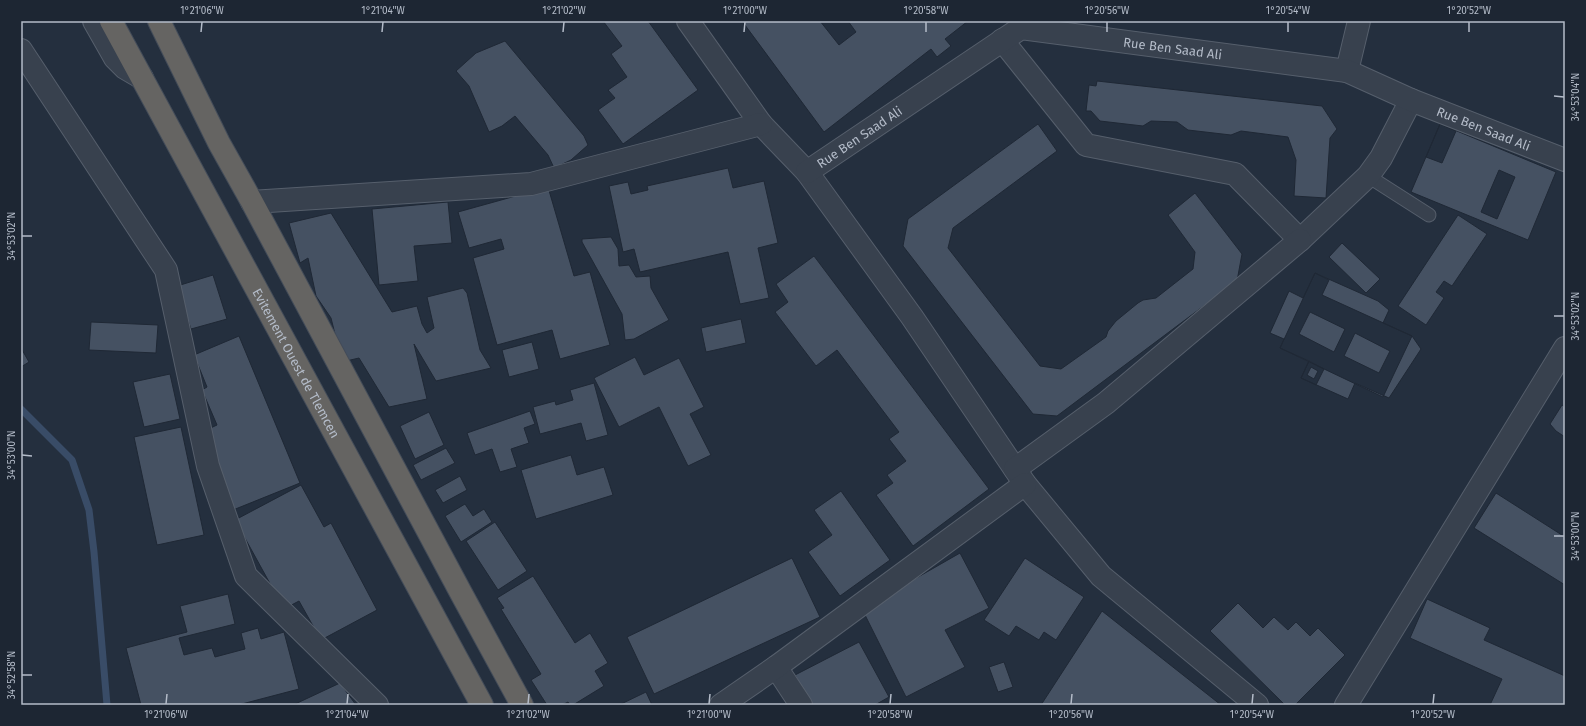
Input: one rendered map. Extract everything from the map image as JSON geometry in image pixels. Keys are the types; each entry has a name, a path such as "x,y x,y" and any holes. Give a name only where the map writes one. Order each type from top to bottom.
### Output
{"highway":[{"name":"Evitement Ouest de Tlemcen","path":"111,21 482,705"},
{"path":"159,21 219,143 252,202 460,593 522,705"}],"street":[{"path":"94,21 114,58 125,68 142,78"},
{"path":"688,21 760,124 807,172 912,316 1020,476 1101,576 1257,705"},
{"path":"1347,71 1360,21"},
{"name":"Rue Ben Saad Ali","path":"807,172 1021,28 1347,71 1410,100 1565,160"},
{"path":"1002,40 1086,144 1235,174 1300,240"},
{"path":"21,50 166,270 208,466 246,576 377,705"},
{"path":"721,705 776,667 1020,476 1300,240 1368,176 1381,158 1410,100"},
{"path":"252,202 531,184 760,124"},
{"path":"1346,705 1565,348"},
{"path":"776,667 800,705"}],"lane":[{"path":"1368,176 1429,216"}],"building":[{"path":"603,21 648,21 698,90 623,144 598,110 615,98 608,90 627,77 611,54 622,46"},
{"path":"742,21 820,21 839,45 856,32 848,21 968,21 945,39 951,46 937,57 931,49 824,132"},
{"path":"505,41 584,136 588,145 571,160 554,168 548,155 515,116 502,126 489,132 469,86 456,71 476,53"},
{"path":"1097,81 1322,106 1337,129 1330,138 1326,198 1294,196 1296,160 1288,137 1241,131 1231,135 1188,130 1177,122 1151,121 1143,126 1100,121 1091,111 1086,111 1089,85 1096,86"},
{"path":"1038,124 1057,151 953,228 948,248 1040,366 1061,369 1106,337 1108,331 1116,321 1138,303 1143,300 1156,298 1193,269 1195,252 1168,215 1195,193 1242,254 1237,281 1057,416 1033,414 903,246 908,219"},
{"path":"1440,124 1556,172 1528,240 1411,192","holes":["1440,124 1456,131 1442,163 1426,157","1499,170 1515,177 1497,219 1481,212"]},
{"path":"728,168 733,188 764,181 778,243 758,248 769,298 740,304 728,252 640,272 634,249 623,252 609,186 628,182 631,194 648,190 647,186"},
{"path":"548,187 574,276 590,272 610,345 560,359 552,330 497,345 473,258 504,249 501,239 469,248 458,212"},
{"path":"448,202 452,243 414,246 418,281 379,285 372,209"},
{"path":"331,213 392,312 417,306 422,324 427,333 434,328 427,297 463,288 467,293 480,350 491,368 436,381 414,344 427,399 389,407 359,358 342,362 331,318 316,296 308,258 300,263 289,223"},
{"path":"1458,215 1487,234 1452,286 1444,281 1436,292 1444,298 1426,325 1398,306"},
{"path":"611,237 618,249 619,266 629,265 636,277 650,276 651,288 669,320 634,339 625,340 622,314 582,242 582,239"},
{"path":"1342,243 1380,279 1366,293 1329,257"},
{"path":"814,256 989,489 913,546 876,495 893,483 887,475 906,461 889,439 899,432 837,350 816,366 775,312 788,302 776,284"},
{"path":"1315,273 1329,280 1322,295 1412,336 1383,397 1280,348"},
{"path":"1315,273 1378,301 1389,310 1383,323 1412,336 1421,349 1389,398 1355,383 1348,399 1301,378 1309,361 1280,348 1284,339 1270,333 1289,291 1303,298"},
{"path":"213,275 227,319 191,329 177,286"},
{"path":"1310,312 1345,329 1334,352 1299,334"},
{"path":"741,319 746,343 706,352 701,328"},
{"path":"91,322 158,325 156,353 89,350"},
{"path":"1355,333 1390,351 1379,373 1344,356"},
{"path":"239,336 300,483 233,510 204,431 217,425 202,390 207,387 194,355"},
{"path":"532,342 539,369 509,377 502,350"},
{"path":"21,348 29,362 21,367"},
{"path":"635,357 644,375 679,358 704,407 690,414 711,455 688,466 659,407 619,427 594,378"},
{"path":"1309,361 1324,369 1316,385 1301,378"},
{"path":"1311,367 1318,371 1314,379 1307,375"},
{"path":"170,374 180,419 144,427 133,382"},
{"path":"594,383 608,435 586,441 581,423 540,434 533,407 555,401 556,405 573,400 570,390"},
{"path":"1562,405 1565,407 1565,437 1556,431 1550,424"},
{"path":"530,411 535,424 524,428 529,443 511,449 517,467 500,472 492,449 475,455 467,433"},
{"path":"429,412 444,445 415,459 400,426"},
{"path":"181,427 204,535 157,545 134,437"},
{"path":"446,448 455,463 421,480 413,465"},
{"path":"571,455 577,475 604,467 613,495 536,519 521,470"},
{"path":"460,476 467,490 443,503 435,490"},
{"path":"301,485 324,527 331,523 377,610 321,640 299,601 284,609 235,520"},
{"path":"841,491 890,560 840,596 808,552 832,535 814,510"},
{"path":"1496,493 1565,537 1565,585 1474,528"},
{"path":"465,504 473,516 484,509 492,522 461,542 445,516"},
{"path":"495,522 527,571 498,590 466,541"},
{"path":"960,553 989,608 945,630 965,667 906,697 862,609"},
{"path":"792,558 820,617 654,694 627,637"},
{"path":"1025,558 1084,597 1056,640 1044,632 1039,640 1016,626 1009,636 984,620"},
{"path":"533,576 575,643 590,633 608,663 595,671 604,686 573,705 570,705 568,702 562,705 547,705 531,680 541,674 501,609 504,608 497,598"},
{"path":"228,594 235,624 179,638 184,655 212,648 215,657 245,649 241,633 258,628 261,639 284,632 299,689 238,705 141,705 126,648 187,632 180,606"},
{"path":"1427,599 1490,628 1484,640 1565,676 1565,705 1490,705 1502,679 1410,638"},
{"path":"1238,603 1263,628 1274,617 1288,630 1296,622 1310,636 1318,628 1345,655 1295,705 1285,705 1210,631"},
{"path":"1102,611 1221,705 1041,705"},
{"path":"859,642 889,697 875,705 812,705 795,675"},
{"path":"1004,662 1013,687 998,692 989,667"},
{"path":"340,683 356,705 293,705"},
{"path":"646,692 652,705 619,705"}],"waterway":[{"path":"21,409 72,460 89,510 107,705"}]}
